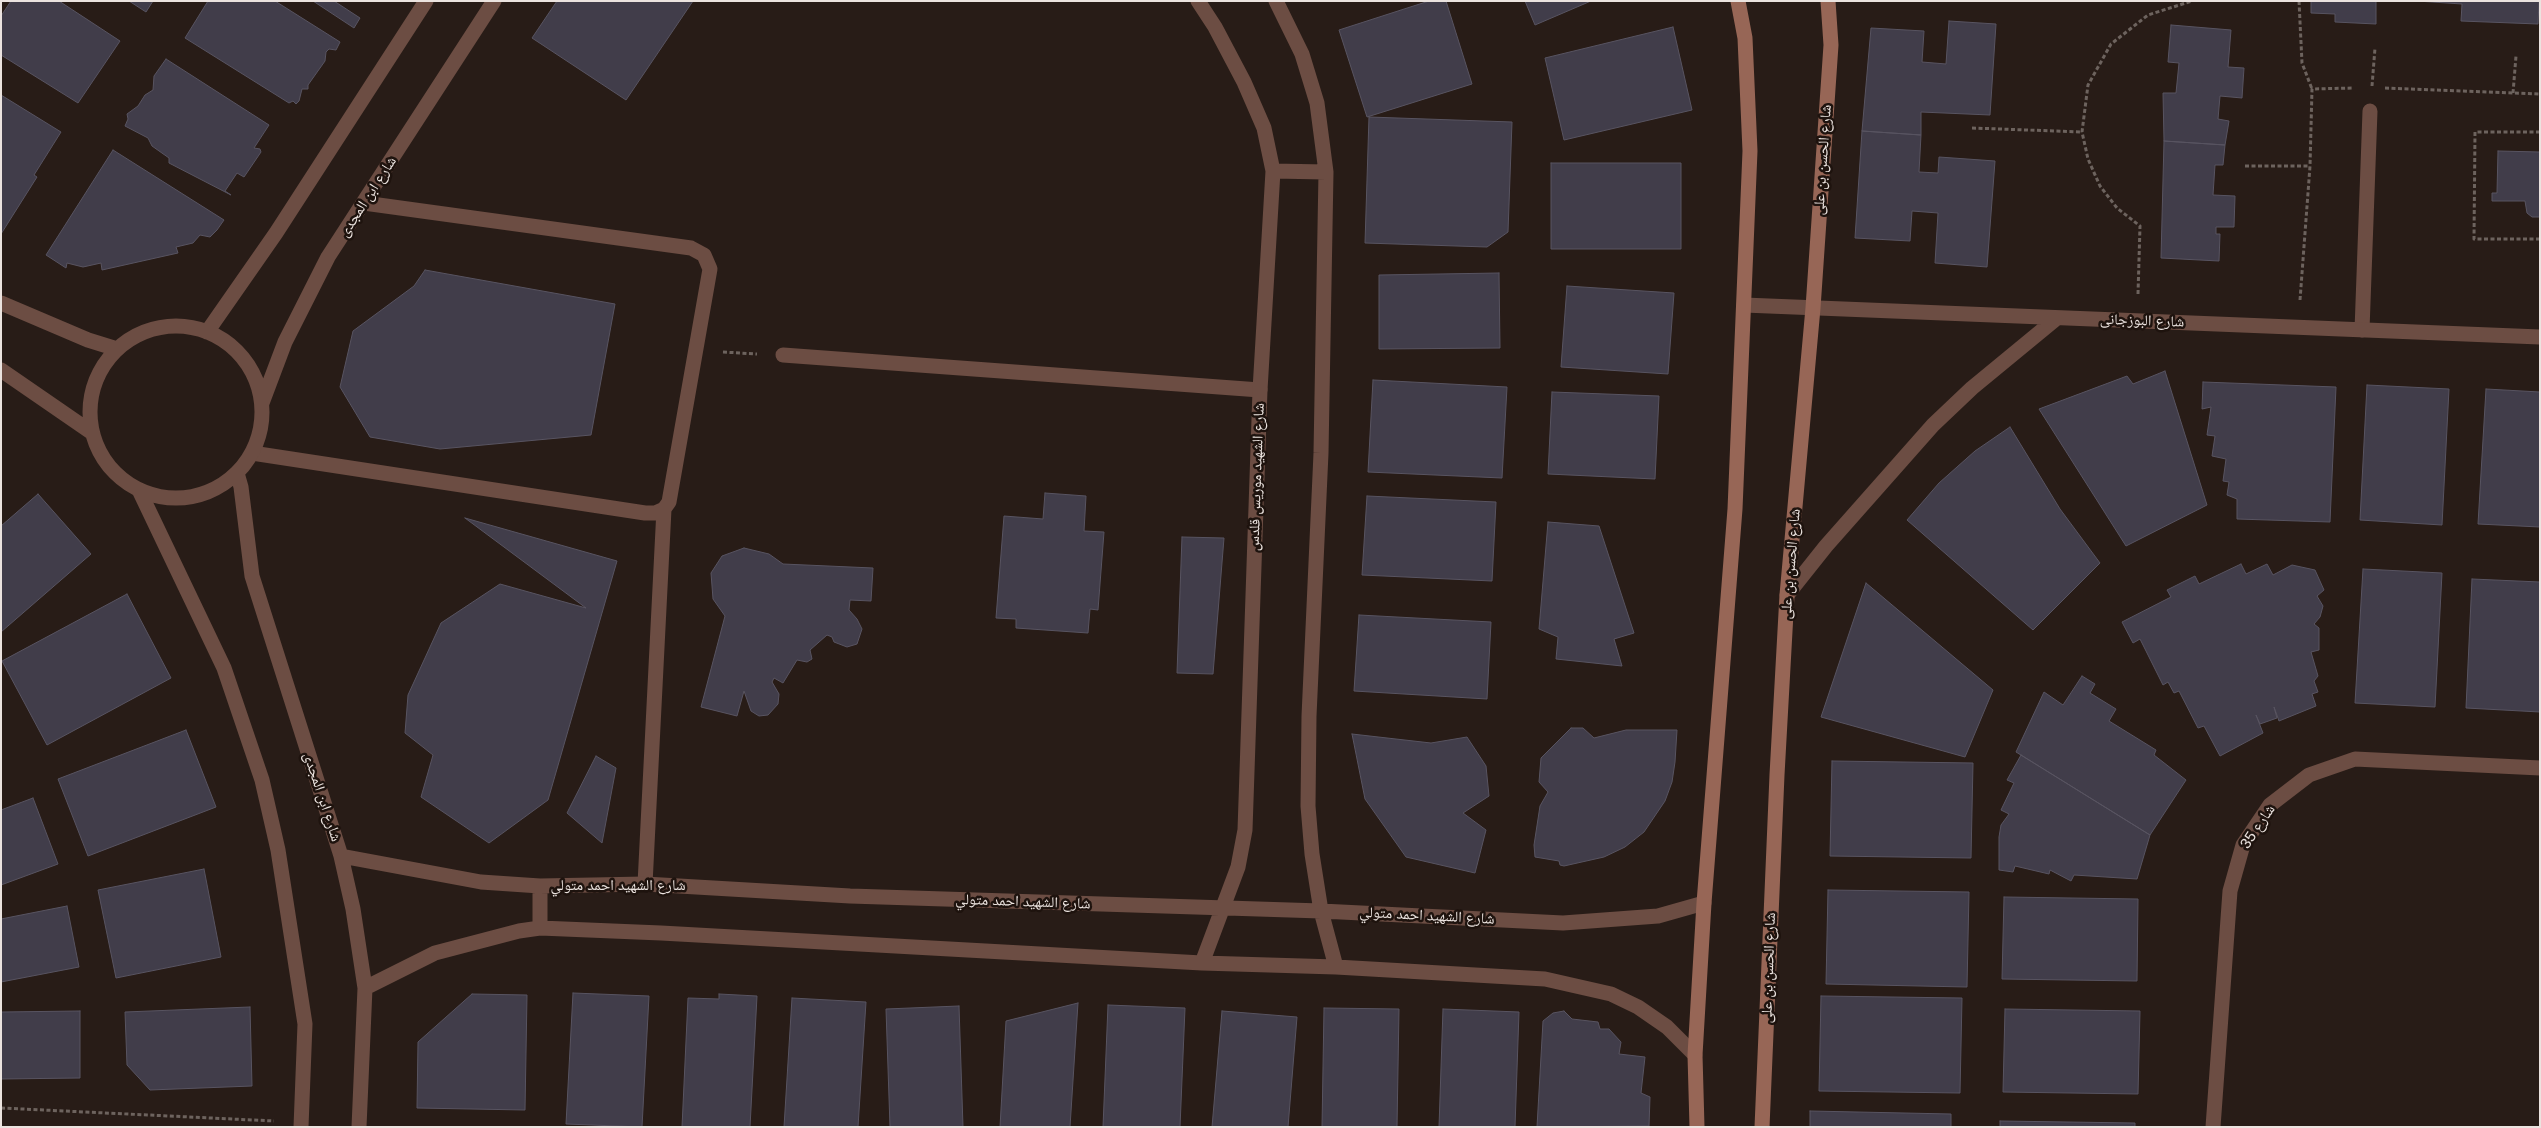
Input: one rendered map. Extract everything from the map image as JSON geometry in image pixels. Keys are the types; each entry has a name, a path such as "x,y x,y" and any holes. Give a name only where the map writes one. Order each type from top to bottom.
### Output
{"street":[{"path":"207,332 276,232 426,1"},
{"name":"شارع ابن المجدى","path":"262,403 306,298 328,257 494,1"},
{"name":"شارع الشهيد موريس قلدس","path":"1198,1 1215,27 1244,82 1264,128 1273,171 1260,390 1245,830 1238,867 1202,963"},
{"path":"1276,1 1302,54 1317,103 1326,172 1321,453 1309,716 1308,806 1312,854 1321,910 1336,967"},
{"path":"1697,1127 1695,1055 1704,903 1735,509 1750,151 1744,38 1738,1"},
{"name":"شارع الحسن بن على","path":"1762,1127 1776,785 1788,595 1813,308 1831,45 1828,1"},
{"path":"2362,330 2370,111"},
{"path":"1273,171 1326,172"},
{"path":"252,453 645,513 655,513 664,509 669,502 710,268 704,255 698,250 364,203"},
{"path":"1,303 88,340 117,349"},
{"name":"شارع البوزجانى","path":"1744,305 2540,337"},
{"path":"1788,595 1826,546 1932,425 1972,388 2057,318"},
{"path":"176,326 207,332 234,348 253,373 262,403 261,428 252,453 237,473 216,489 190,497 164,498 139,490 117,476 101,456 91,432 90,402 99,373 117,349 145,332 176,326"},
{"path":"783,355 1260,390"},
{"path":"1,370 91,432"},
{"name":"شارع ابن المجدى","path":"237,473 241,487 252,576 342,856 365,988 359,1127"},
{"path":"139,490 224,668 262,780 278,850 305,1024 301,1124"},
{"path":"646,884 664,509"},
{"name":"شارع 35","path":"2213,1127 2230,892 2243,845 2270,804 2309,775 2356,759 2540,768"},
{"name":"شارع الشهيد احمد متولي","path":"342,856 481,882 540,886 646,884 850,896 1222,909 1321,910 1563,923 1658,916 1704,903"},
{"path":"540,886 540,928"},
{"path":"365,988 435,953 510,933 540,928 681,934 1202,963 1336,967 1545,979 1611,994 1638,1007 1668,1027 1695,1055"}],"path":[{"path":"2185,1 2192,1"},
{"path":"2137,321 2140,226 2117,208 2100,186 2088,159 2082,132 2088,85 2111,44 2148,15 2192,1"},
{"path":"2299,1 2302,63 2312,89"},
{"path":"2370,111 2375,48"},
{"path":"2513,93 2516,56"},
{"path":"1972,128 2082,132"},
{"path":"2540,132 2475,132 2474,239 2540,239"},
{"path":"2245,166 2310,166"},
{"path":"695,351 783,355"},
{"path":"1,1108 301,1124"}],"building":[{"path":"11,1 59,1 120,41 78,103 1,55 1,16"},
{"path":"129,1 153,1 146,12"},
{"path":"208,1 275,1 340,42 336,50 329,49 326,52 325,61 308,85 308,89 302,89 299,101 296,104 293,101 289,103 185,38"},
{"path":"313,1 334,1 360,18 354,28"},
{"path":"557,1 693,1 626,100 532,38"},
{"path":"1429,1 1446,1 1472,84 1367,117 1339,30"},
{"path":"1525,1 1591,1 1535,25"},
{"path":"2311,1 2376,1 2376,24 2335,22 2335,14 2311,13"},
{"path":"2417,1 2539,1 2538,24 2461,21 2462,4"},
{"path":"1949,21 1996,24 1990,115 1921,112 1921,135 1862,131 1871,28 1924,31 1922,62 1946,64"},
{"path":"2171,25 2231,30 2228,67 2244,68 2242,98 2220,96 2218,119 2229,121 2225,145 2164,141 2163,93 2176,93 2179,63 2168,62"},
{"path":"1673,27 1692,110 1564,140 1545,58"},
{"path":"166,59 269,125 254,148 260,149 261,152 244,177 237,173 225,191 231,195 169,163 169,158 152,146 148,138 125,126 128,119 127,114 138,106 145,95 153,90 154,76"},
{"path":"1,95 61,132 34,175 37,177 1,234"},
{"path":"1369,117 1512,122 1508,232 1487,247 1365,243"},
{"path":"1862,131 1921,135 1919,172 1938,173 1939,157 1995,161 1987,267 1935,263 1938,213 1912,211 1910,241 1855,238"},
{"path":"2164,141 2225,145 2223,165 2215,165 2213,195 2235,196 2234,227 2216,227 2216,234 2220,234 2219,261 2161,258"},
{"path":"113,150 224,220 210,237 200,235 193,243 176,247 178,253 102,270 101,263 83,267 67,263 66,268 46,255"},
{"path":"2498,151 2540,152 2540,217 2532,217 2527,213 2525,201 2492,201 2492,193 2497,193"},
{"path":"1551,163 1681,163 1681,249 1551,249"},
{"path":"425,270 615,304 591,435 440,449 370,437 340,387 353,331 414,286"},
{"path":"1499,273 1500,348 1379,349 1379,275"},
{"path":"1567,286 1674,293 1668,374 1561,367"},
{"path":"2165,371 2207,505 2126,546 2039,409 2127,376 2133,384"},
{"path":"1373,380 1507,387 1502,478 1368,472"},
{"path":"2203,382 2336,387 2330,522 2237,519 2237,499 2227,495 2229,482 2223,481 2226,459 2212,456 2215,436 2207,435 2211,407 2202,409"},
{"path":"2367,385 2449,389 2442,525 2360,520"},
{"path":"2486,389 2540,392 2540,527 2478,524"},
{"path":"1552,392 1659,396 1655,479 1548,474"},
{"path":"2010,427 2060,509 2100,563 2033,630 1907,520 1939,483 1975,451"},
{"path":"1045,493 1086,496 1084,531 1104,532 1098,610 1090,609 1088,633 1016,628 1016,619 996,618 1004,516 1043,519"},
{"path":"38,494 91,554 1,632 1,526"},
{"path":"1367,496 1496,502 1492,581 1362,575"},
{"path":"465,518 617,561 548,800 489,843 421,797 433,755 405,733 408,695 441,623 500,584 586,608"},
{"path":"1548,522 1599,526 1634,633 1614,639 1622,666 1556,659 1558,637 1539,629"},
{"path":"1182,537 1224,538 1213,674 1177,673"},
{"path":"744,548 769,554 783,564 873,568 871,601 850,600 849,610 857,619 862,629 857,644 847,647 834,642 832,637 827,635 810,650 812,659 807,662 797,660 783,683 774,678 772,682 779,694 778,704 768,715 759,716 751,711 744,691 737,716 701,707 725,616 713,599 711,573 722,556"},
{"path":"2241,564 2246,574 2267,564 2273,575 2292,565 2315,570 2324,590 2317,596 2323,606 2320,617 2314,624 2319,628 2319,650 2311,652 2318,676 2314,681 2318,692 2312,694 2316,706 2279,721 2274,707 2277,718 2260,724 2256,715 2263,733 2220,756 2204,726 2198,728 2179,691 2174,693 2168,682 2163,685 2140,639 2133,643 2122,622 2171,597 2167,590 2195,576 2199,584"},
{"path":"2363,569 2442,573 2435,707 2355,703"},
{"path":"2472,579 2540,582 2540,712 2466,708"},
{"path":"1866,583 1993,690 1965,757 1821,717"},
{"path":"127,594 171,678 47,745 2,661"},
{"path":"1359,615 1491,622 1487,699 1354,691"},
{"path":"2082,676 2095,684 2090,693 2116,709 2109,721 2156,750 2154,755 2186,780 2150,835 2016,752 2044,692 2063,705"},
{"path":"1571,728 1583,728 1594,738 1626,730 1677,730 1672,782 1665,801 1644,832 1625,847 1604,857 1564,866 1560,865 1559,861 1535,857 1534,845 1540,806 1548,792 1539,782 1541,758"},
{"path":"186,730 216,807 88,856 58,779"},
{"path":"1352,734 1431,743 1467,737 1486,766 1489,796 1463,813 1486,830 1475,873 1406,857 1365,799"},
{"path":"2021,755 2150,835 2137,879 2074,875 2071,881 2050,870 2049,874 2015,866 2013,872 1999,870 2001,825 2009,814 2001,810 2014,783 2007,780"},
{"path":"596,756 616,768 602,843 567,813"},
{"path":"1832,761 1973,763 1971,858 1830,856"},
{"path":"33,798 58,864 1,885 1,810"},
{"path":"204,869 221,957 116,978 98,890"},
{"path":"1828,890 1969,892 1967,987 1826,984"},
{"path":"2004,897 2138,899 2137,981 2002,979"},
{"path":"67,906 79,967 1,982 1,919"},
{"path":"573,993 649,996 642,1127 566,1124"},
{"path":"472,994 527,995 525,1110 417,1108 418,1042"},
{"path":"719,994 757,996 750,1127 682,1127 688,998 719,999"},
{"path":"1821,996 1962,998 1960,1093 1819,1091"},
{"path":"792,998 866,1002 858,1127 784,1127"},
{"path":"1078,1003 1070,1127 1000,1127 1006,1021"},
{"path":"1108,1005 1185,1008 1180,1127 1103,1127"},
{"path":"959,1006 963,1127 890,1127 886,1009"},
{"path":"250,1007 252,1086 150,1090 127,1065 125,1012"},
{"path":"1324,1008 1399,1009 1397,1127 1322,1127"},
{"path":"1443,1009 1519,1012 1515,1127 1439,1127"},
{"path":"2005,1009 2140,1011 2138,1094 2003,1092"},
{"path":"80,1011 80,1078 1,1079 1,1012"},
{"path":"1222,1011 1297,1017 1288,1127 1212,1127"},
{"path":"1564,1011 1572,1019 1598,1022 1600,1029 1609,1029 1621,1042 1619,1054 1645,1057 1641,1093 1650,1097 1649,1126 1537,1127 1543,1021 1553,1013"},
{"path":"1810,1111 1951,1114 1951,1127 1810,1127"},
{"path":"2000,1121 2135,1123 2135,1127 2000,1127"}]}
